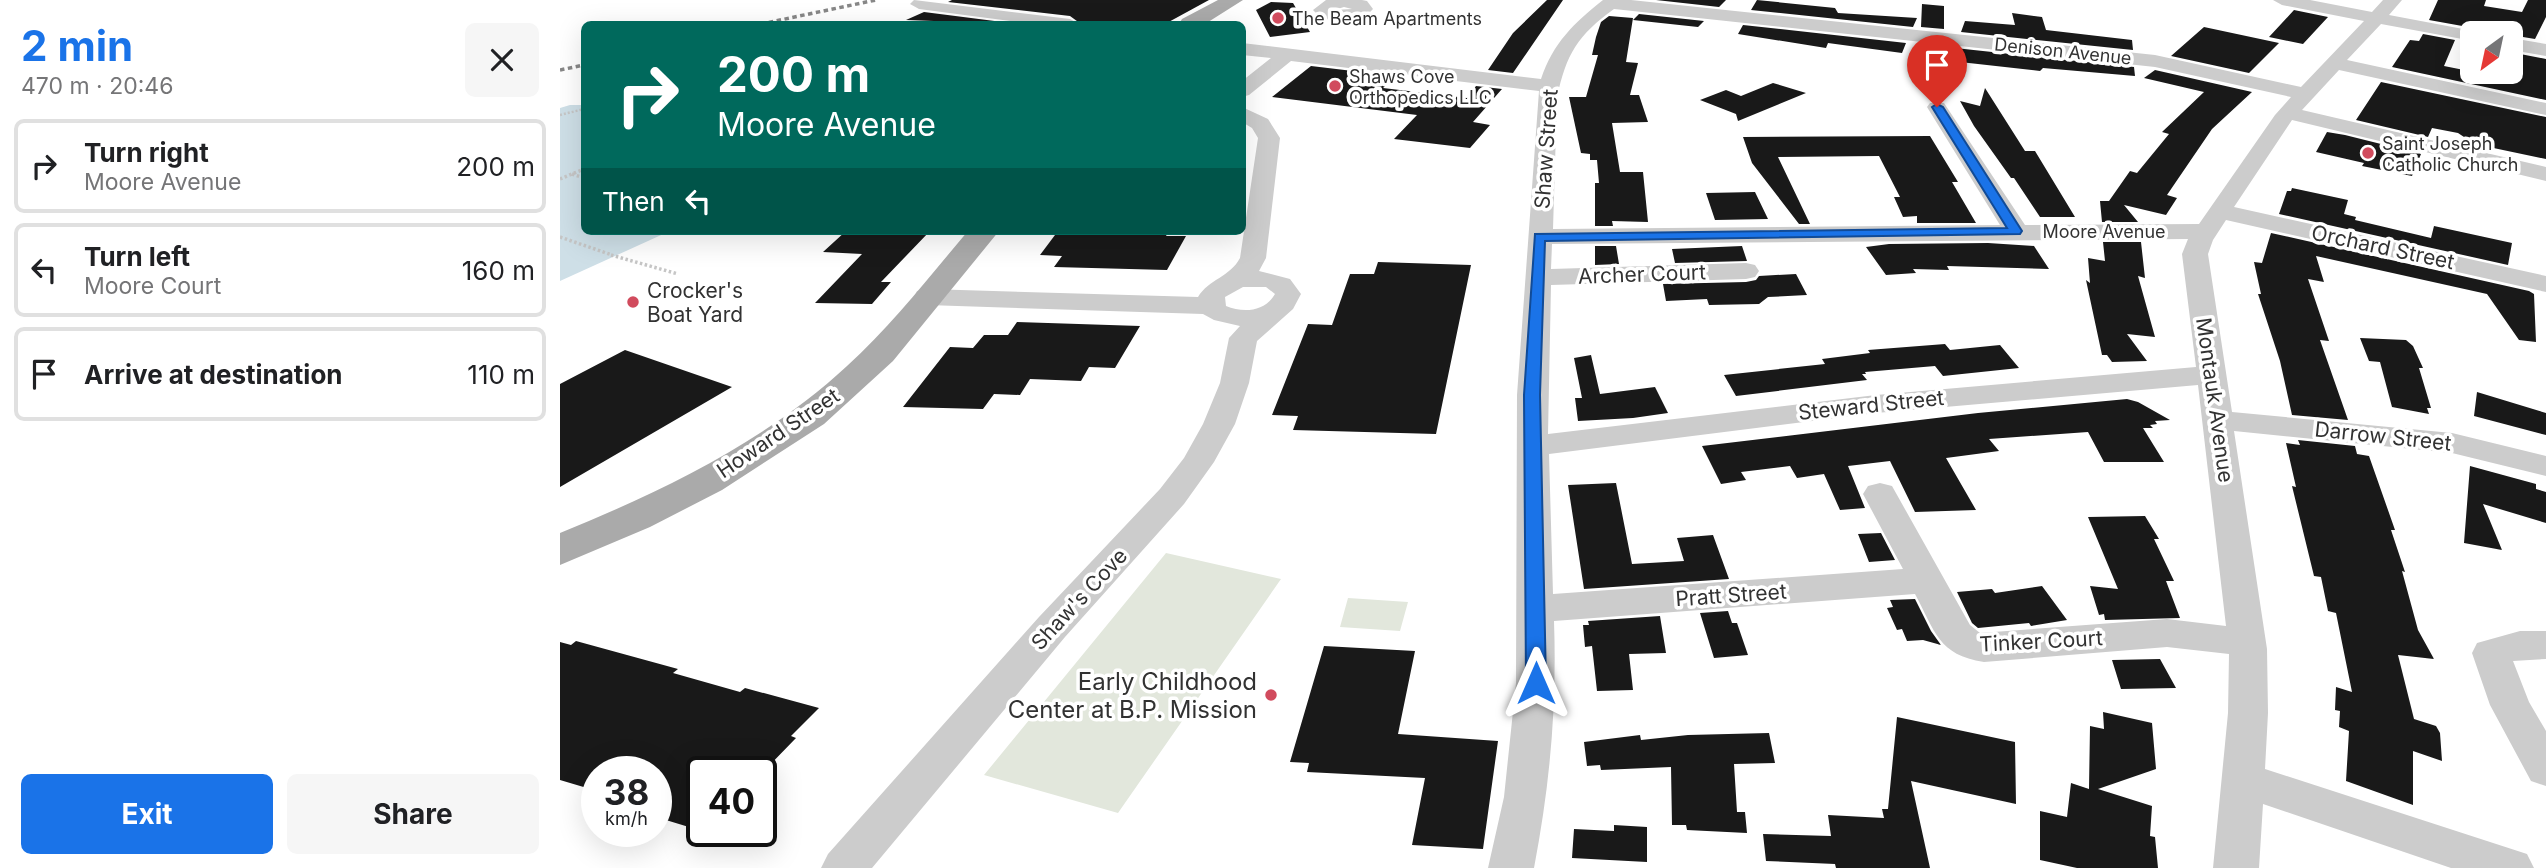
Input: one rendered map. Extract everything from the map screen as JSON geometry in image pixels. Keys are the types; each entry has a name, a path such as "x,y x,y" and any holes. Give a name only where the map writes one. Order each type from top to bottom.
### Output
{"main road":[{"path":"1195,21 1233,0"},
{"name":"Howard Street","path":"560,550 695,488 793,427 863,370 981,235"}],"street":[{"path":"2282,0 2384,9 2460,32"},
{"path":"1337,1 1364,19 1343,61"},
{"name":"Shaw Street","path":"1511,868 1526,797 1533,738 1535,609 1532,372 1549,86 1563,46 1578,29 1613,2"},
{"name":"Denison Avenue","path":"1613,2 2155,61 2313,86"},
{"path":"919,4 1047,21"},
{"name":"Montauk Avenue","path":"2236,868 2248,713 2247,642 2195,262 2196,247 2313,86 2384,9"},
{"path":"2524,46 2546,50"},
{"path":"1246,49 1549,86"},
{"path":"1246,88 1288,54"},
{"path":"2313,86 2426,96"},
{"path":"2313,86 2546,109"},
{"path":"2313,86 2546,174"},
{"path":"1937,107 2016,231"},
{"path":"1219,297 1254,258 1269,138 1259,124 1246,116"},
{"name":"Moore Avenue","path":"1539,237 2016,231 2213,221"},
{"name":"Orchard Street","path":"2213,221 2546,285"},
{"path":"1219,297 1243,338 1282,305 1288,294 1282,284 1259,271 1254,258"},
{"name":"Archer Court","path":"1538,276 1746,271"},
{"path":"934,290 1219,297 1255,278 1275,281"},
{"path":"1219,297 1243,318 1275,310"},
{"name":"Shaw's Cove","path":"844,868 1083,590 1137,537 1193,470 1226,411 1236,385 1243,338"},
{"name":"Steward Street","path":"1533,446 1876,404 2211,374"},
{"name":"Darrow Street","path":"2217,420 2452,443 2546,466"},
{"name":"Tinker Court","path":"1880,494 1956,635 1961,641 1975,647 2168,633 2206,635 2247,642"},
{"name":"Pratt Street","path":"1535,609 1927,580"},
{"path":"2546,645 2520,645 2491,653 2510,705 2546,769"},
{"path":"2243,780 2511,868"}],"path":[{"path":"560,116 581,110"},
{"path":"560,178 581,170"},
{"path":"572,174 581,177"},
{"path":"560,237 613,256 678,274"}],"shaded area":[{"path":"581,105 581,235 676,235 560,289 560,108"},
{"path":"1166,553 1281,579 1118,813 984,775"},
{"path":"1348,598 1408,602 1400,631 1340,627"}],"pier":[{"path":"661,235 680,235 560,292 560,281"}],"building":[{"path":"1209,0 1170,21 1077,21 1070,16 948,2"},
{"path":"1547,0 1563,0 1513,73 1488,70 1513,33"},
{"path":"1656,0 1726,0 1719,7"},
{"path":"1757,0 1835,8 1838,13 1917,18 1913,27 1751,10"},
{"path":"2438,0 2486,0 2484,6 2522,12 2528,0 2546,0 2546,17 2535,39 2524,37 2524,21 2460,21 2460,26 2429,20"},
{"name":"The Beam Apartments","path":"1271,2 1293,3 1310,32 1270,37 1256,10"},
{"path":"1922,4 1944,6 1944,29 1921,27"},
{"path":"2294,10 2328,17 2303,44 2269,37"},
{"path":"924,12 994,21 934,21 906,20"},
{"path":"2012,13 2042,17 2046,30 2132,40 2133,50 1961,32 1965,21 2015,25"},
{"path":"1639,14 1704,21 1698,27 1633,20"},
{"path":"1609,16 1633,18 1626,62 1638,63 1630,95 1639,95 1648,122 1612,123 1620,172 1643,172 1648,222 1612,221 1613,226 1595,226 1595,183 1599,183 1597,160 1590,160 1590,154 1581,153 1569,97 1586,97 1598,55 1592,55 1596,37 1601,22"},
{"path":"1743,25 1906,43 1902,53 1828,43 1826,48 1738,34"},
{"path":"2204,27 2279,43 2249,73 2171,56"},
{"path":"2423,34 2455,40 2444,66 2460,69 2460,82 2392,67 2410,40 2419,41"},
{"path":"1955,48 2134,67 2135,76 2043,68 2040,71 1951,61"},
{"path":"2524,55 2546,59 2546,100 2471,84 2524,84"},
{"path":"1311,66 1395,76 1383,88 1467,98 1476,86 1502,89 1473,122 1490,125 1470,148 1394,139 1417,115 1272,97"},
{"path":"2155,70 2252,92 2212,129 2167,195 2177,198 2166,215 2124,205 2138,222 2102,222 2100,201 2109,201 2130,171 2137,173 2169,134 2162,132 2204,92 2144,78"},
{"path":"2381,82 2546,117 2546,159 2484,146 2482,149 2458,133 2432,128 2428,137 2356,120"},
{"path":"1773,83 1806,93 1738,121 1736,114 1700,100 1726,90 1741,96"},
{"path":"1985,88 2025,151 2035,151 2075,217 2040,217 1974,126 1960,101 1980,106"},
{"name":"Saint Joseph Catholic Church","path":"2327,132 2421,154 2412,176 2362,166 2364,163 2316,152"},
{"path":"1930,136 1958,182 1952,182 1976,223 1917,223 1917,216 1903,217 1894,197 1900,197 1879,156 1778,157 1810,224 1799,224 1752,163 1743,137"},
{"path":"2292,188 2348,200 2344,214 2356,217 2355,220 2431,238 2434,226 2512,243 2508,265 2279,214 2287,191"},
{"path":"1755,192 1768,219 1715,220 1706,193"},
{"path":"2271,233 2529,291 2534,294 2536,342 2519,340 2487,294 2316,256 2324,282 2308,279 2329,341 2320,340 2348,420 2292,415 2280,361 2258,294 2261,294 2254,262 2262,263"},
{"path":"842,235 926,235 881,282 891,282 872,304 815,303 862,254 823,252"},
{"path":"1055,235 1186,236 1167,270 1054,267 1062,256 1040,255"},
{"path":"2103,242 2141,242 2145,278 2138,276 2155,337 2127,334 2147,361 2112,362 2107,355 2102,355 2086,280 2090,283 2088,258 2105,261"},
{"path":"1988,243 2034,246 2049,269 1947,266 1949,270 1913,269 1916,273 1886,275 1866,247 1889,244"},
{"path":"1595,246 1616,246 1619,264 1595,265"},
{"path":"1742,246 1747,261 1675,263 1672,249"},
{"path":"1378,262 1471,265 1436,434 1293,430 1298,416 1272,415 1308,324 1332,325 1350,274 1374,274"},
{"path":"1796,274 1807,295 1768,297 1759,304 1709,305 1707,299 1666,301 1663,284 1746,282 1756,280 1759,276"},
{"path":"1017,322 1140,326 1115,368 1089,367 1081,381 1030,379 1020,395 994,394 983,409 903,407 950,347 973,348 984,335 1008,335"},
{"path":"2360,338 2406,340 2413,346 2423,368 2419,368 2431,408 2427,408 2429,414 2392,407 2380,362 2369,361"},
{"path":"1945,344 1950,350 2000,345 2019,368 1943,376 1935,366 1865,372 1866,374 1862,374 1867,380 1736,396 1724,375 1825,364 1822,359 1870,353 1868,350"},
{"path":"625,350 732,387 560,487 560,384"},
{"path":"1591,355 1600,394 1655,387 1668,413 1578,421 1575,398 1582,398 1574,358"},
{"path":"2477,392 2546,413 2546,435 2474,416"},
{"path":"2127,399 2138,402 2170,420 2155,421 2157,424 2150,425 2153,428 2143,428 2164,462 2104,462 2088,432 1989,439 1999,451 1946,458 1976,510 1915,512 1890,461 1848,466 1865,508 1840,510 1824,474 1797,478 1790,466 1741,472 1746,480 1721,484 1702,446 1978,413"},
{"path":"2298,440 2355,446 2357,454 2369,456 2395,530 2391,530 2405,572 2402,571 2418,630 2434,659 2398,655 2414,719 2436,726 2440,733 2442,761 2413,751 2413,805 2346,781 2349,731 2339,727 2340,711 2335,710 2336,687 2352,692 2336,613 2328,611 2321,577 2314,576 2292,486 2296,487 2286,443 2300,445"},
{"path":"2470,466 2536,484 2536,489 2546,492 2546,523 2483,504 2502,550 2464,543"},
{"path":"1616,483 1632,564 1684,561 1677,538 1713,535 1729,579 1584,589 1568,485"},
{"path":"2145,516 2159,539 2154,539 2174,581 2166,581 2180,618 2105,620 2104,614 2099,615 2090,586 2118,589 2088,517"},
{"path":"1881,533 1895,560 1869,562 1858,534"},
{"path":"2042,586 2067,620 2031,626 2029,623 1978,628 1972,623 1957,592 1992,589 1995,593"},
{"path":"1915,599 1941,645 1923,640 1907,641 1902,629 1897,630 1887,608 1893,607 1890,600"},
{"path":"1728,611 1732,623 1737,623 1748,655 1714,658 1700,613"},
{"path":"1660,616 1666,653 1629,654 1633,690 1597,691 1592,646 1585,647 1583,625 1589,625 1588,621"},
{"path":"576,641 678,669 673,673 740,692 745,688 819,708 791,736 796,738 777,758 686,756 686,826 672,822 672,756 581,756 581,786 560,780 560,642 571,645"},
{"path":"1324,646 1415,651 1398,734 1498,741 1483,849 1412,845 1425,778 1307,772 1309,763 1290,762"},
{"path":"2160,659 2176,688 2121,689 2112,660"},
{"path":"2103,712 2152,723 2156,769 2098,789 2152,806 2150,836 2155,837 2158,868 2077,868 2040,860 2040,811 2067,817 2071,783 2089,789 2090,726 2104,729"},
{"path":"1897,717 2015,742 2016,804 1911,781 1930,868 1836,868 1835,864 1766,861 1763,834 1831,836 1828,815 1884,818 1882,809 1888,809"},
{"path":"1769,733 1775,763 1734,764 1737,812 1745,812 1747,833 1687,830 1686,825 1672,825 1671,767 1601,770 1600,765 1587,766 1584,742 1640,735 1641,740 1688,735"},
{"path":"1614,825 1647,827 1647,862 1572,858 1574,829 1614,831"}],"railway":[{"path":"775,21 876,0"},
{"path":"560,70 581,66"}],"place":[{"name":"The Beam Apartments","path":"1278,18"},
{"name":"Shaws Cove Orthopedics LLC","path":"1335,86"},
{"name":"Saint Joseph Catholic Church","path":"2368,153"},
{"name":"Crocker's Boat Yard","path":"633,302"},
{"name":"Early Childhood Center at B.P. Mission","path":"1271,695"}],"route":[{"path":"1536,683 1532,395 1539,237 2016,231 1937,107"}]}
